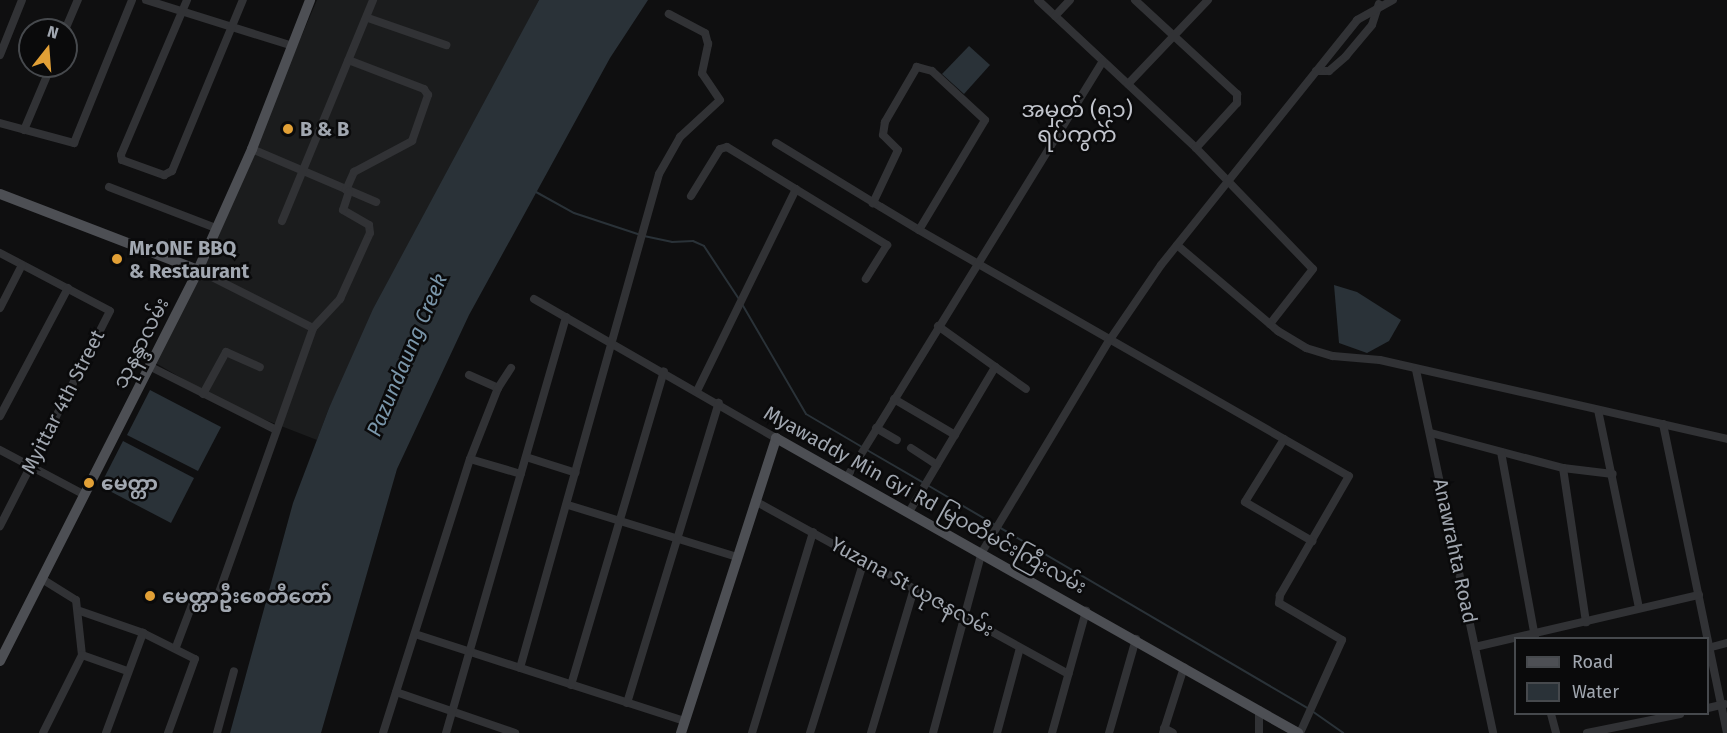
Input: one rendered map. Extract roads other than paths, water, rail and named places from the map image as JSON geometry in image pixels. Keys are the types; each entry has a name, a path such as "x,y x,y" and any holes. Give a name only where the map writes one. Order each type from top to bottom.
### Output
{"main road":[{"name":"သုနန္ဒာလမ်း","path":"0,661 198,270 252,149 310,0"},
{"path":"0,194 198,270"},
{"path":"681,733 776,438"},
{"name":"Myawaddy Min Gyi Rd မြဝတီမင်းကြီးလမ်း","path":"776,438 1086,610 1299,733"}],"street":[{"path":"0,55 22,0"},
{"path":"70,18 78,0"},
{"path":"0,123 74,143 132,0"},
{"path":"146,0 293,46"},
{"path":"187,0 122,160 164,175 172,171 243,0"},
{"path":"282,221 348,60 368,18 373,0"},
{"path":"1038,0 1196,148 1313,269 1270,324"},
{"path":"1055,16 1070,0"},
{"path":"1135,0 1238,98 1196,148"},
{"path":"1128,84 1208,0"},
{"path":"933,733 982,552 1109,341 1177,245 1357,20 1379,3 1392,0"},
{"path":"1316,71 1329,70 1346,56 1372,25 1379,3"},
{"path":"520,668 568,505 610,343 668,152 720,100 702,73 708,44 705,33 669,14"},
{"path":"368,18 446,45"},
{"path":"176,647 195,597 217,598 274,429 313,328 340,299 370,230 369,225 343,210 354,172 412,141 428,95 424,89 348,60"},
{"path":"846,477 1103,61"},
{"path":"873,202 898,150 883,135 885,122 917,67 932,71 985,120 919,230"},
{"path":"24,130 46,78"},
{"path":"776,143 976,265 1349,476 1280,595 1279,603 1342,640 1299,733"},
{"path":"691,196 723,147 886,245 866,279"},
{"path":"252,149 302,173 376,202"},
{"path":"109,187 216,228"},
{"path":"697,391 741,296 796,189"},
{"path":"1177,245 1270,324 1306,348 1416,370 1727,440"},
{"path":"0,253 68,288 0,416"},
{"path":"0,308 22,265"},
{"path":"198,270 313,328"},
{"name":"Myittar 4th Street","path":"0,526 110,311 68,288"},
{"name":"Myawaddy Min Gyi Rd မြဝတီမင်းကြီးလမ်း","path":"534,299 776,438"},
{"path":"446,733 566,317"},
{"path":"938,326 1026,389"},
{"path":"203,394 226,352 260,367"},
{"path":"149,366 274,429"},
{"path":"909,512 995,368"},
{"path":"383,733 470,459 498,388 511,369"},
{"name":"Anawrahta Road","path":"1416,370 1493,733"},
{"path":"571,685 664,372"},
{"path":"469,375 498,388"},
{"path":"894,399 955,435"},
{"path":"627,703 718,403"},
{"path":"1598,410 1639,608"},
{"path":"1663,424 1706,637"},
{"path":"876,428 897,440"},
{"path":"1431,433 1563,468 1613,474"},
{"path":"1284,439 1245,502 1312,541"},
{"path":"911,448 937,465"},
{"path":"0,450 85,495"},
{"path":"1501,452 1535,635 1639,608 1699,596"},
{"path":"526,457 576,473"},
{"path":"470,459 521,474"},
{"path":"1563,468 1586,622"},
{"path":"568,505 737,557"},
{"name":"Yuzana St ယုဇနလမ်း","path":"754,505 813,532 1068,674"},
{"path":"752,733 813,532"},
{"path":"810,733 864,561"},
{"path":"42,579 74,597 80,610 82,655 43,733"},
{"path":"871,733 914,589"},
{"path":"80,610 176,647 195,661 168,733"},
{"path":"1052,733 1086,610"},
{"path":"106,733 127,671 143,633"},
{"path":"415,634 685,721"},
{"path":"1109,733 1136,639"},
{"path":"1475,647 1514,639"},
{"path":"1709,647 1727,643"},
{"path":"997,733 1020,648"},
{"path":"1709,651 1724,704 1727,732"},
{"path":"82,655 127,671"},
{"path":"1173,733 1164,731 1184,667"},
{"path":"217,733 234,671"},
{"path":"396,692 515,733"},
{"path":"1709,708 1724,704"},
{"path":"1259,710 1259,733"},
{"path":"1551,715 1556,733"},
{"path":"1587,733 1675,715"}],"water":[{"name":"Pazundaung Creek","path":"539,0 648,0 610,58 469,315 397,469 321,733 230,733 293,503 329,408 373,309"},
{"path":"969,46 990,65 964,94 942,74"},
{"path":"1334,285 1357,292 1401,320 1389,341 1367,353 1339,343"},
{"path":"150,390 221,427 198,471 127,435"},
{"path":"123,441 194,478 171,523 100,486"}],"waterway":[{"path":"536,192 574,213 638,234"},
{"path":"644,236 672,242 693,241 704,246 739,299"},
{"path":"742,304 806,414 862,447"},
{"path":"867,450 924,483"},
{"path":"929,486 1307,708"},
{"path":"1312,711 1343,733"}],"place":[{"name":"B & B","path":"288,129"},
{"name":"Mr.ONE BBQ & Restaurant","path":"117,259"},
{"name":"မေတ္တာ","path":"89,483"},
{"name":"မေတ္တာဦးစေတီတော်","path":"150,596"}],"district":[{"name":"အမှတ် (၅၁) ရပ်ကွက်","path":"1077,122"}]}
